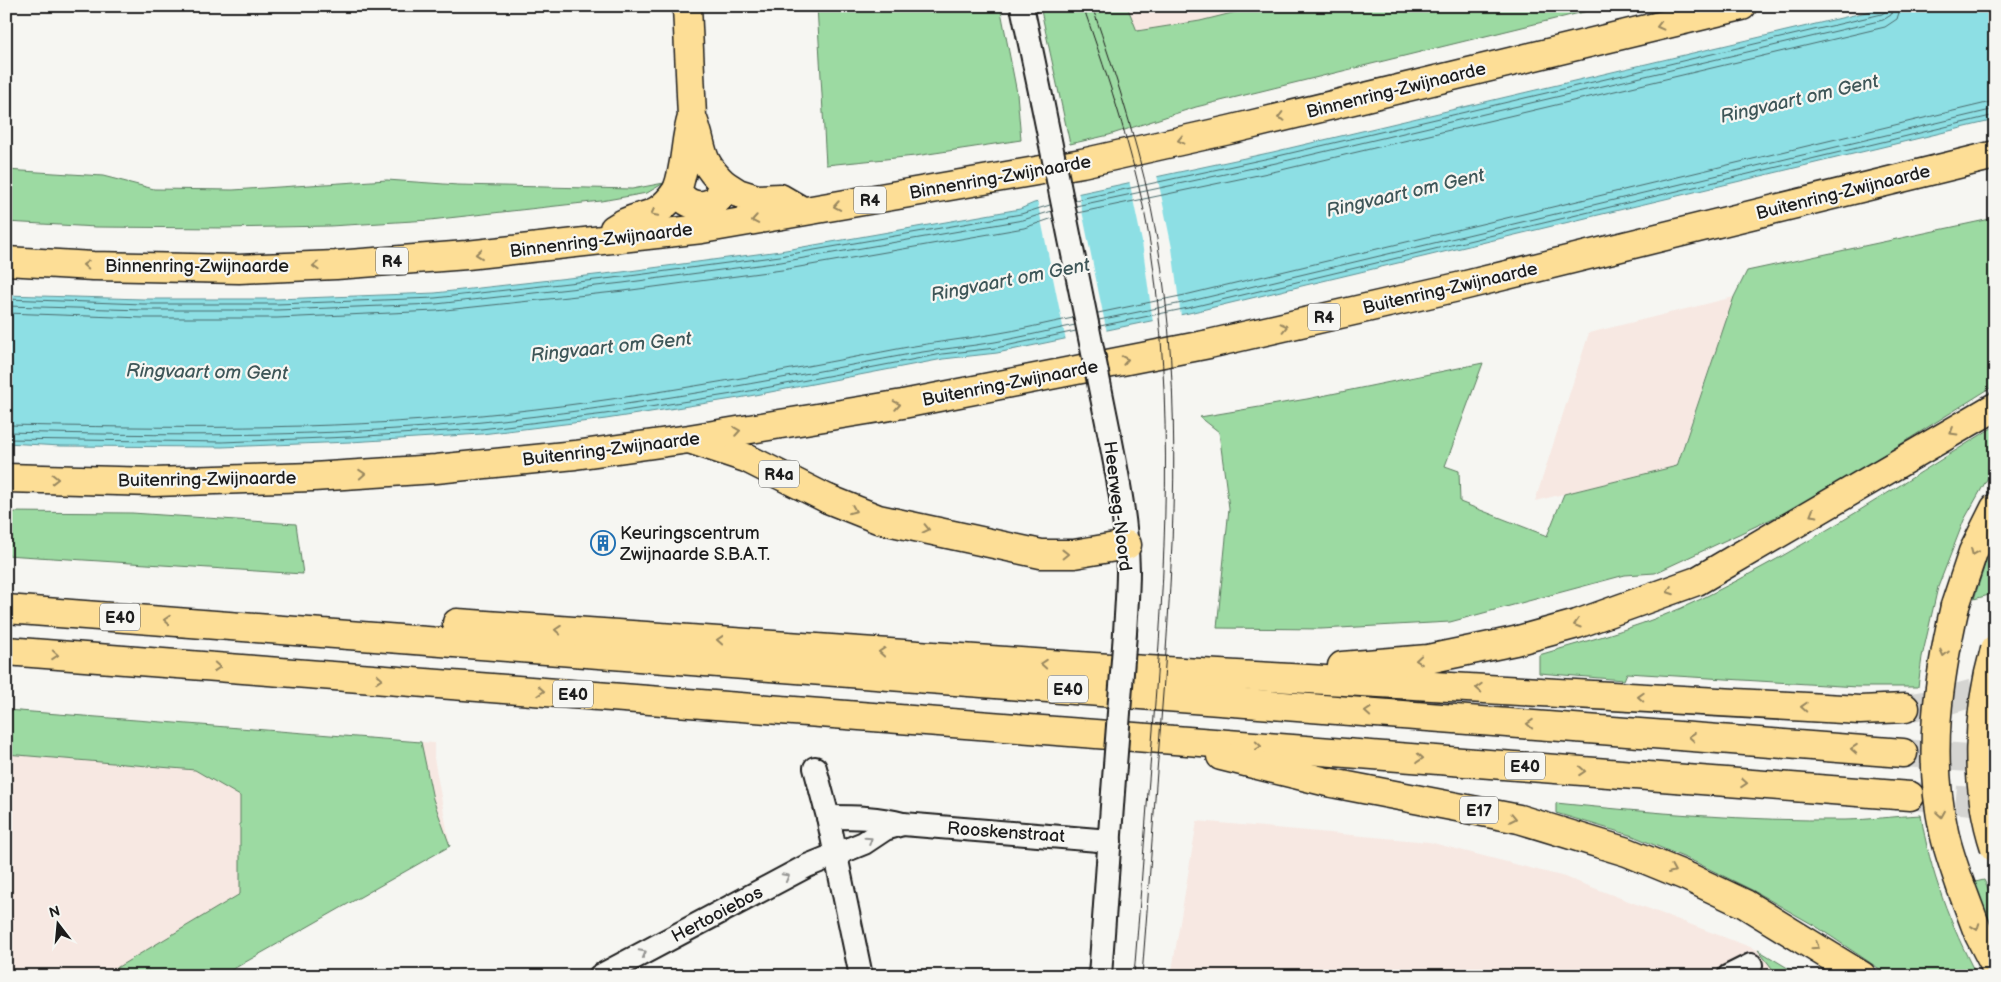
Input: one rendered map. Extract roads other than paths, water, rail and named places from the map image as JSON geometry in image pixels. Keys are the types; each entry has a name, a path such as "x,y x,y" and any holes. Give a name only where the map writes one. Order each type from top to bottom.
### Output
{"main road":[{"path":"686,6 692,118 698,130 704,160 711,172 738,194 757,199 780,198 803,212"},
{"name":"Binnenring-Zwijnaarde","path":"6,261 93,266 239,269 336,265 467,256 702,229 1091,160 1229,130 1742,6"},
{"path":"597,241 623,222 658,212 667,204 676,190 686,162 687,131 692,118"},
{"name":"Buitenring-Zwijnaarde","path":"6,478 154,482 313,477 436,470 575,455 689,439 903,404 1209,344 1458,286 1995,155"},
{"path":"676,190 687,202 703,206 718,199 724,184"},
{"path":"1093,667 1338,666 1428,659 1515,641 1577,624 1697,581 1995,407"},
{"name":"R4a","path":"689,439 746,458 856,512 878,519 1041,554 1074,554 1126,544"},
{"path":"1995,508 1973,552 1955,606 1942,661 1935,718 1935,775 1944,832 1979,936 1995,966"},
{"name":"E40","path":"6,609 1903,753"},
{"path":"233,625 402,620 1093,667 1850,710 1905,708"},
{"path":"1995,649 1985,689 1981,728 1984,804 1995,848"},
{"name":"E40","path":"6,651 1910,796"},
{"name":"E17","path":"1140,736 1328,782 1519,819 1627,852 1688,877 1745,904 1862,976"}],"street":[{"name":"Heerweg-Noord","path":"1022,6 1120,487 1126,544 1128,571 1125,633 1100,976"},
{"path":"815,768 828,816 861,976"},
{"name":"Rooskenstraat","path":"828,816 884,819 903,824 1110,841"},
{"name":"Rooskenstraat","path":"836,856 864,843 885,829 903,824"},
{"name":"Hertooiebos","path":"600,976 807,866 836,856"},
{"path":"1729,976 1751,965"}],"water":[{"name":"Ringvaart om Gent","path":"1892,6 1995,6 1995,120 1189,313 997,353 943,359 739,398 606,419 482,434 222,447 61,446 6,443 6,295 143,299 277,299 435,293 622,272 780,251 1020,209 1034,203 1273,152"}],"tunnel":[{"path":"1905,708 1942,702 1995,687"},
{"path":"1903,753 1995,760"},
{"path":"1914,796 1995,803"}],"tram line":[{"path":"1083,6 1113,94 1138,183 1150,243 1163,365 1165,426 1164,547 1153,730 1134,976"},
{"path":"1092,6 1129,121 1145,180 1157,239 1171,359 1174,479 1172,539 1142,976"}],"place":[{"name":"Keuringscentrum Zwijnaarde S.B.A.T.","path":"603,543"}]}
